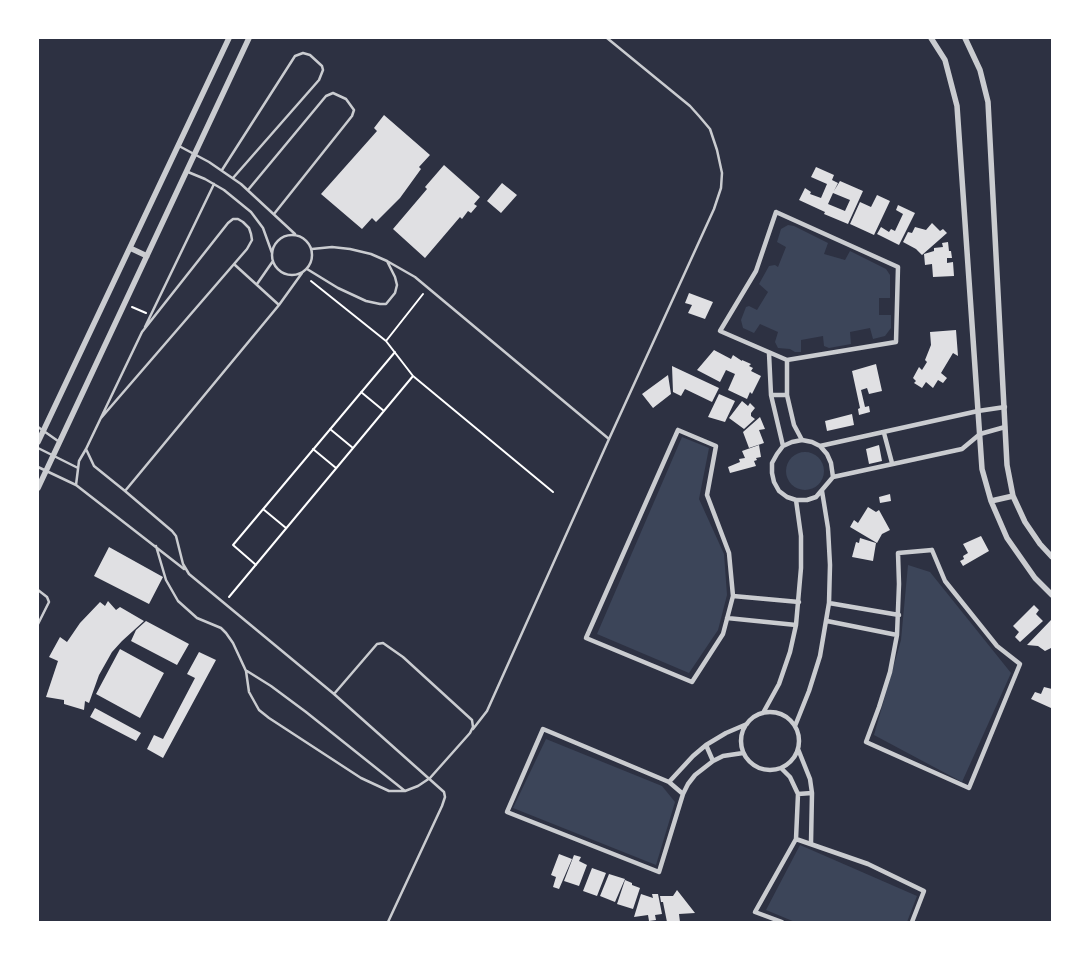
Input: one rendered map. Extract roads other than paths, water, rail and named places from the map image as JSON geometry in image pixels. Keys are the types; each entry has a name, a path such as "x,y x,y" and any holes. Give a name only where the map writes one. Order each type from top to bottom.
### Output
{"street":[{"path":"38,442 40,429 130,248 228,38"},
{"path":"38,488 249,38"},
{"path":"931,38 945,60 957,106 982,469 991,500 1007,538 1020,559 1052,595"},
{"path":"965,38 980,70 988,102 1007,465 1013,496 1025,522 1040,544 1052,557"},
{"path":"776,212 898,267 896,342 787,360 720,331 756,271 776,212"},
{"path":"130,248 147,256"},
{"path":"769,353 771,395 783,446"},
{"path":"787,360 787,395 794,424 802,440"},
{"path":"771,395 787,395"},
{"path":"820,446 1005,407"},
{"path":"832,477 962,449 980,434 1005,427"},
{"path":"678,430 716,446 707,494 729,553 732,596 728,618 723,634 692,682 586,638 678,430"},
{"path":"884,433 892,463"},
{"path":"802,440 820,446 827,454 831,463 832,477 816,497 807,500 796,500 787,497 779,491 774,482 772,463 783,446 802,440"},
{"path":"795,726 810,691 820,656 829,602 828,528 822,491"},
{"path":"991,500 1013,496"},
{"path":"763,713 778,684 790,652 796,625 799,602 801,544 796,500"},
{"path":"932,550 945,581 997,646 1020,664 969,788 866,742 890,672 896,635 898,615 898,553 932,550"},
{"path":"732,596 799,602"},
{"path":"829,602 898,615"},
{"path":"728,618 796,625"},
{"path":"826,621 896,635"},
{"path":"669,782 680,768 706,745 763,713 781,714 795,726 798,734 798,749 810,779 812,793 810,843"},
{"path":"746,724 742,733 743,753 755,766 772,770 781,768 794,757 798,749"},
{"path":"683,794 669,782 543,729 507,812 659,872 683,794 695,775 713,760 743,753"},
{"path":"706,745 713,760"},
{"path":"781,768 790,777 798,794 796,839 755,912 782,922"},
{"path":"798,794 812,793"},
{"path":"796,839 868,864 924,891 912,922"}],"lane":[{"path":"156,546 162,572 178,601 197,618 214,624 226,633 233,643 246,671 249,692 258,710 348,770 389,791 405,791 418,786 430,778 486,711 714,209 721,188 722,173 710,130 690,106 607,38"},
{"path":"222,170 295,56 303,52 310,55 322,66 322,75 319,80 233,178"},
{"path":"248,190 326,96 333,94 346,99 354,110 352,116 274,214"},
{"path":"125,492 279,305 307,269 313,256 312,249 306,239 295,234 248,190 222,170 195,153 178,146"},
{"path":"186,172 214,184 241,203 258,220 263,228 273,261 281,272 288,275 302,273"},
{"path":"76,485 81,456 214,184"},
{"path":"101,418 235,265 252,240 249,228 238,219 233,219 228,223 142,332"},
{"path":"272,254 277,241 288,234 295,234"},
{"path":"312,249 332,247 371,254 415,277 609,439"},
{"path":"256,284 273,261"},
{"path":"307,269 338,288 366,301 386,304 393,298 397,285 387,261"},
{"path":"235,265 279,305"},
{"path":"40,429 60,441"},
{"path":"38,448 78,468"},
{"path":"86,449 94,466 172,531 176,536 185,570"},
{"path":"38,467 76,485 156,546 334,694 444,792 445,797 388,922"},
{"path":"38,590 47,597 49,602 38,624"},
{"path":"334,694 377,644 383,643 403,657 472,720 472,730"},
{"path":"246,671 271,686 306,712 405,791"}]}
